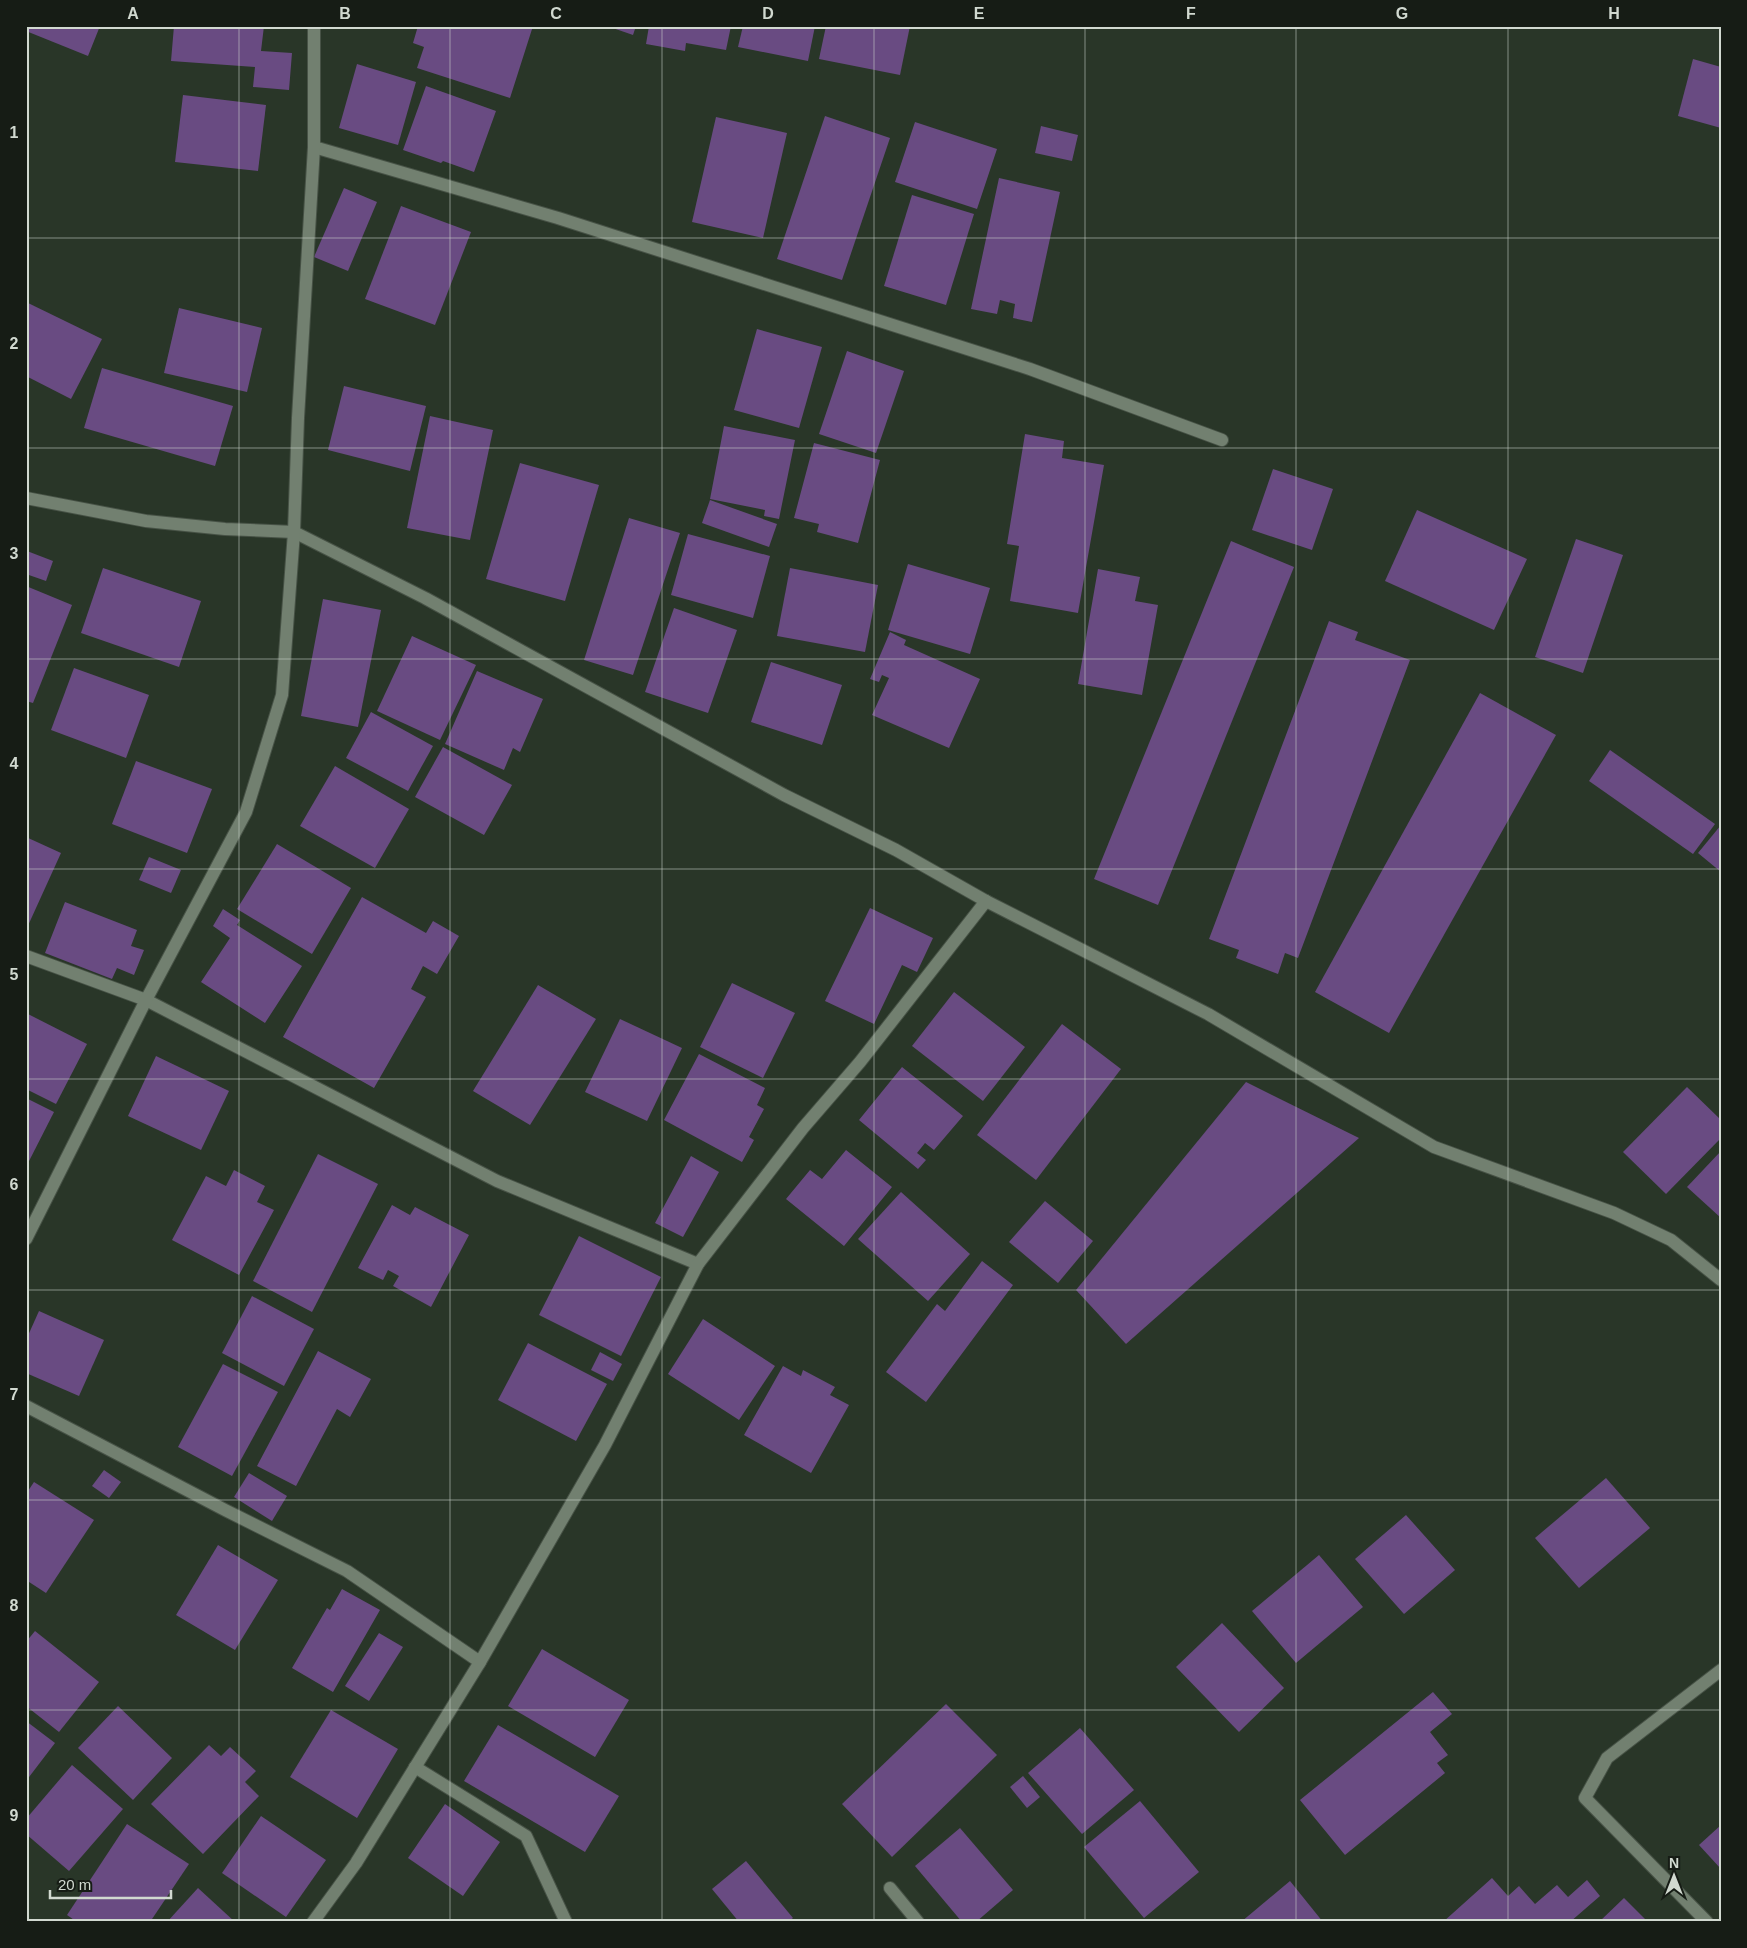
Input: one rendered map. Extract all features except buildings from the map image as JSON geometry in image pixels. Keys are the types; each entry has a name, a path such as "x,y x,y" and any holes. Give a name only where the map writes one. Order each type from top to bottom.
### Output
{"street":[{"path":"26,1239 146,1000 246,812 282,695 294,532 298,418 314,147 314,26"},
{"path":"314,147 558,218 1030,369 1222,440"},
{"path":"26,498 146,521 225,529 294,532 425,598 784,795 896,850 986,901 1208,1014 1434,1147 1614,1213 1671,1240 1721,1280"},
{"path":"313,1922 356,1863 480,1662 605,1445 698,1264 803,1128 860,1062 986,901"},
{"path":"26,956 146,1000 497,1181 698,1264"},
{"path":"26,1406 225,1510 347,1571 480,1662"},
{"path":"1707,1922 1585,1798 1607,1758 1721,1670"},
{"path":"415,1767 526,1836 566,1922"},
{"path":"890,1888 918,1922"}]}
